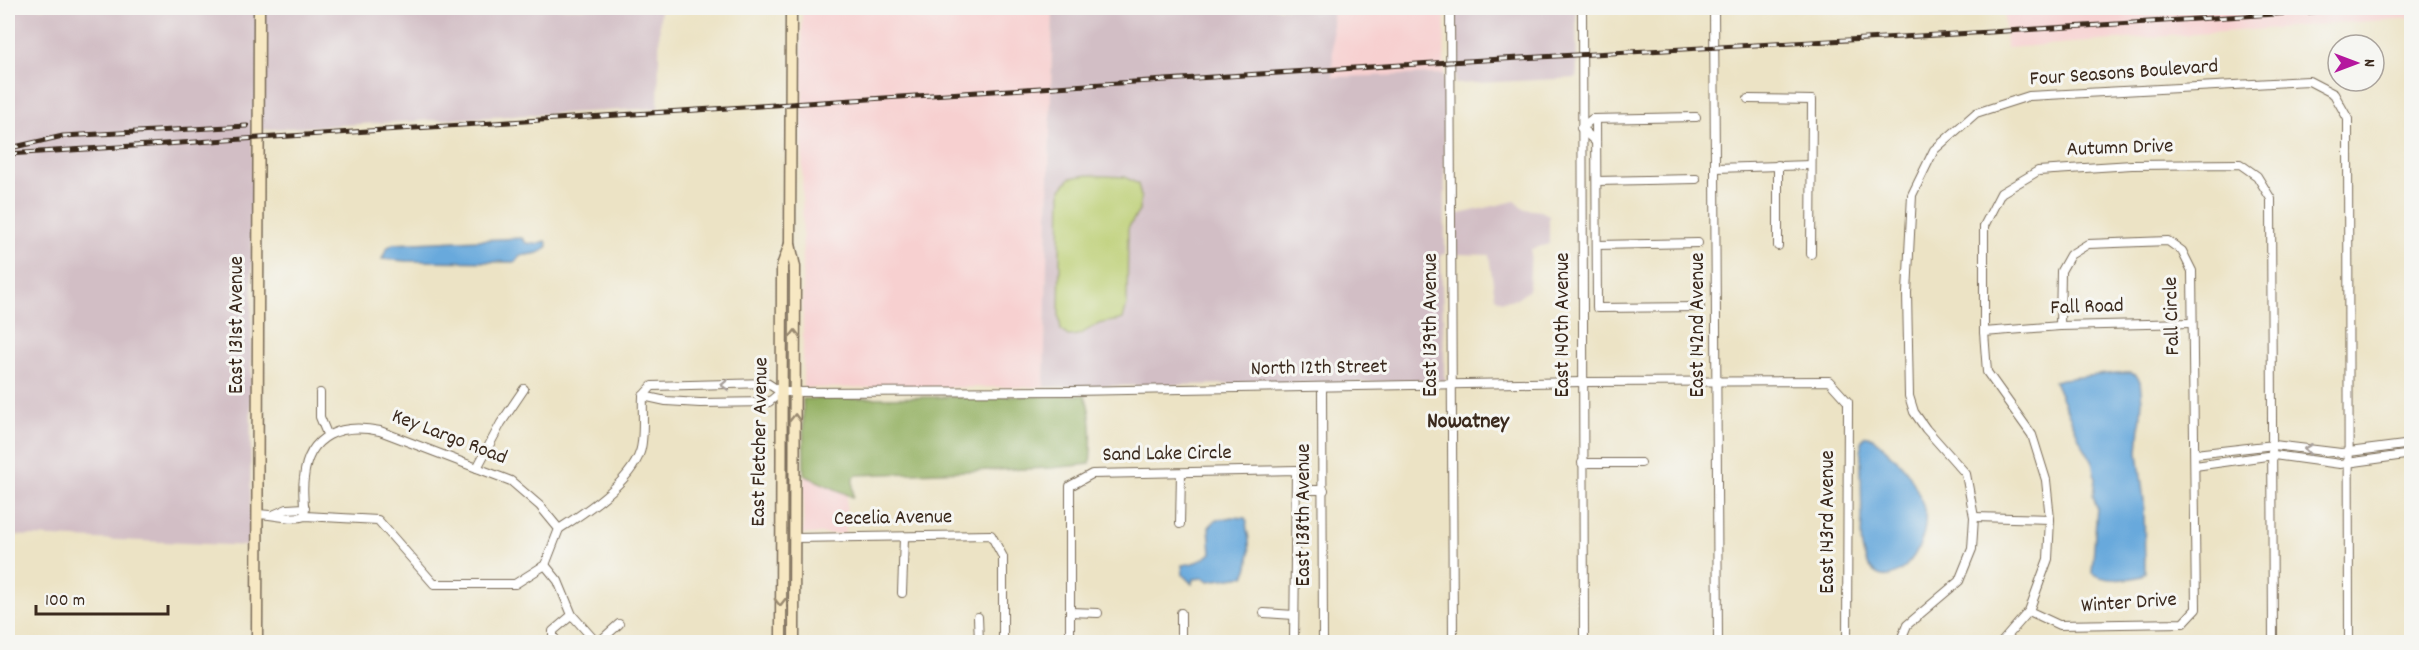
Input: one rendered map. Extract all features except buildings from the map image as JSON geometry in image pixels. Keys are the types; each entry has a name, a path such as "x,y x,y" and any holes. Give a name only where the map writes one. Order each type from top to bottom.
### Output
{"main road":[{"name":"East 131st Avenue","path":"257,642 259,8"},
{"name":"East Fletcher Avenue","path":"791,8 790,244 795,267 794,642"},
{"name":"East Fletcher Avenue","path":"781,642 782,266 790,244"},
{"path":"780,450 787,474 787,511 795,538"}],"street":[{"name":"East 139th Avenue","path":"1450,8 1453,642"},
{"name":"East 140th Avenue","path":"1582,8 1584,642"},
{"name":"East 142nd Avenue","path":"1714,8 1718,642"},
{"name":"Four Seasons Boulevard","path":"1900,642 1907,625 1959,581 1972,549 1974,517 1966,474 1926,429 1914,412 1909,396 1907,293 1912,195 1934,150 1976,113 2029,96 2309,81 2334,94 2348,119 2349,642"},
{"path":"1748,99 1812,100 1811,254"},
{"path":"1596,142 1581,128 1592,119 1696,117"},
{"path":"1596,119 1597,308 1700,307"},
{"name":"Autumn Drive","path":"2002,642 2029,611 2048,559 2050,519 2046,480 2032,435 1987,372 1984,332 1984,226 2001,193 2038,171 2132,165 2240,164 2257,176 2271,199 2274,445 2273,642"},
{"path":"1778,165 1778,246"},
{"path":"1716,168 1810,165"},
{"path":"1596,181 1696,179"},
{"name":"Fall Circle","path":"2060,326 2061,270 2070,255 2088,244 2168,241 2182,251 2192,271 2195,466"},
{"path":"1597,245 1698,243"},
{"name":"Fall Road","path":"1984,332 2060,326 2192,323"},
{"name":"North 12th Street","path":"781,392 1829,381 1848,402"},
{"path":"257,514 275,514 287,518 305,512 378,520 434,584 515,584 545,565 558,528 607,495 630,470 640,452 643,396 652,386 767,383 781,392 769,402 700,403 666,401 643,396"},
{"name":"East 138th Avenue","path":"1322,387 1323,642"},
{"path":"477,468 501,423 524,389"},
{"path":"305,512 304,478 309,457 327,434 320,417 320,393"},
{"name":"East 143rd Avenue","path":"1847,642 1848,402"},
{"name":"Key Largo Road","path":"327,434 347,428 363,427 380,431 511,481 540,506 558,528"},
{"path":"2195,454 2274,445 2341,453 2412,444"},
{"path":"2195,466 2274,455 2340,464 2412,453"},
{"path":"1582,464 1641,463"},
{"name":"Winter Drive","path":"2029,611 2059,626 2184,623 2196,609 2195,466"},
{"name":"Sand Lake Circle","path":"1070,642 1070,486 1092,474 1296,470 1294,642"},
{"path":"1180,473 1180,524"},
{"path":"1296,490 1324,490"},
{"path":"1974,517 2050,519"},
{"name":"Cecelia Avenue","path":"795,538 991,536 1003,557 1003,642"},
{"path":"902,593 904,538"},
{"path":"545,565 558,581 573,615 598,642 619,624"},
{"path":"1070,612 1098,613"},
{"path":"1181,613 1181,642"},
{"path":"1264,614 1294,615"},
{"path":"557,642 553,631 573,615"},
{"path":"978,617 979,642"}],"shaded area":[{"path":"8,8 660,8 658,108 253,130 250,546 8,535"},
{"path":"802,8 1053,8 1044,387 803,388"},
{"path":"1053,8 1332,8 1333,77 1444,74 1445,254 1441,254 1445,381 1044,387","holes":["1138,184 1141,197 1139,211 1128,228 1125,312 1115,322 1099,324 1080,336 1059,316 1060,213"]},
{"path":"1332,8 1445,8 1444,74 1332,78"},
{"path":"1455,8 1576,8 1577,78 1455,84"},
{"path":"2004,8 2411,8 2412,18 2006,48"},
{"path":"1515,201 1524,209 1541,211 1549,215 1549,244 1531,249 1529,290 1517,299 1502,301 1495,297 1489,255 1455,254 1455,215"},
{"path":"804,475 847,495 845,534 803,534"}],"green space":[{"path":"1087,175 1125,177 1138,184 1141,197 1139,211 1128,228 1127,305 1123,319 1102,323 1082,334 1068,336 1061,330 1059,316 1061,189 1070,178"},
{"path":"1085,395 1091,420 1090,464 1051,468 857,475 853,478 853,497 804,475 803,399"}],"water":[{"path":"522,238 526,243 537,244 546,241 548,246 539,253 520,256 515,262 382,259 387,248 393,244"},
{"path":"2131,373 2136,375 2140,381 2142,401 2138,452 2144,501 2145,572 2142,576 2116,579 2103,578 2092,573 2097,507 2093,496 2095,479 2092,461 2080,440 2054,381"},
{"path":"1864,437 1875,439 1907,471 1919,494 1925,514 1924,531 1911,561 1900,571 1889,576 1878,575 1869,566 1862,548 1861,442"},
{"path":"1232,517 1245,518 1247,522 1249,555 1244,576 1209,581 1204,578 1193,579 1192,584 1183,575 1182,565 1198,562 1211,553 1209,527 1216,520"}],"railway":[{"path":"8,154 1449,62 2372,8"},
{"path":"10,148 63,136 247,126"}],"district":[{"name":"Nowatney","path":"1468,422"}]}
